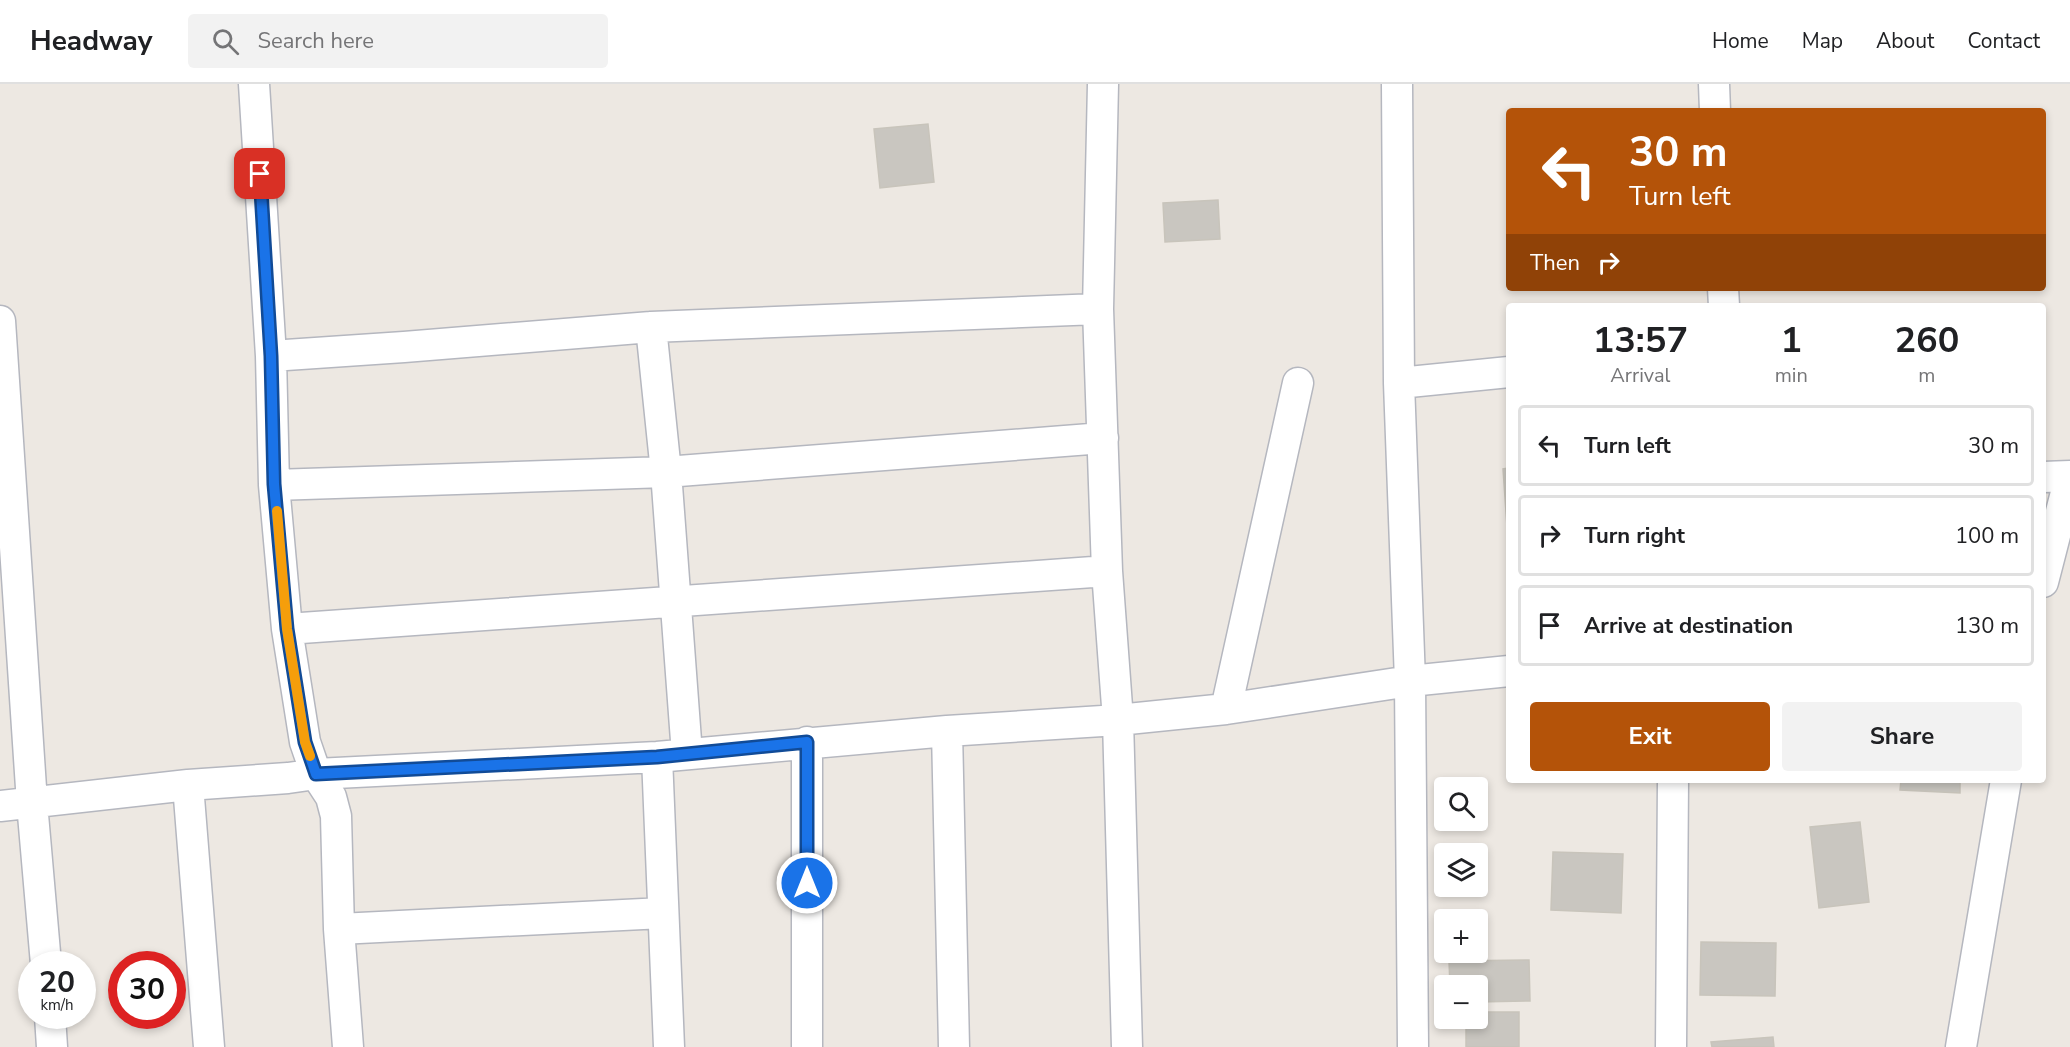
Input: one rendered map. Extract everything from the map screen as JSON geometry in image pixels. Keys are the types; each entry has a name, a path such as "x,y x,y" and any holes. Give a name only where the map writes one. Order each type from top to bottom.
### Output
{"street":[{"path":"254,84 271,356 274,484 287,629 305,742 316,774 331,797 336,816 339,929 348,1047"},
{"path":"1103,84 1098,309 1107,571 1118,720 1128,1047"},
{"path":"1397,84 1399,383 1410,681 1413,1047"},
{"path":"1714,84 1715,108"},
{"path":"271,356 651,327 1098,309"},
{"path":"0,321 11,650 32,803 45,951"},
{"path":"651,327 666,472 687,754"},
{"path":"1399,383 1506,372"},
{"path":"1226,709 1298,383"},
{"path":"274,484 666,472 1103,438"},
{"path":"2046,477 2070,477 2046,570"},
{"path":"287,629 1107,571"},
{"path":"0,806 188,785 316,774 657,757 807,742 1118,720 1226,709 1410,681 1506,671"},
{"path":"947,731 954,1047"},
{"path":"807,742 807,1047"},
{"path":"657,757 669,1047"},
{"path":"1671,1047 1673,783"},
{"path":"1961,1047 2005,783"},
{"path":"188,785 209,1047"},
{"path":"339,929 663,913"},
{"path":"51,1029 52,1047"}],"building":[{"path":"928,124 934,182 880,188 874,129"},
{"path":"1218,200 1220,239 1165,242 1163,203"},
{"path":"1506,468 1506,512 1503,469"},
{"path":"1901,783 1960,783 1960,793 1900,790"},
{"path":"1860,822 1869,902 1819,908 1810,827"},
{"path":"1553,852 1623,854 1621,913 1551,910"},
{"path":"1701,942 1776,943 1775,996 1700,995"},
{"path":"1529,960 1530,1001 1488,1002 1488,975 1450,975 1449,963 1488,963 1488,961"},
{"path":"1488,1012 1519,1012 1519,1047 1466,1047 1466,1029 1488,1029"},
{"path":"1773,1037 1774,1047 1712,1047 1711,1042"}],"slow traffic":[{"path":"277,511 287,629 305,742 310,756"}],"route":[{"path":"260,174 271,356 274,484 287,629 305,742 316,774 657,757 807,742 807,883"}]}
